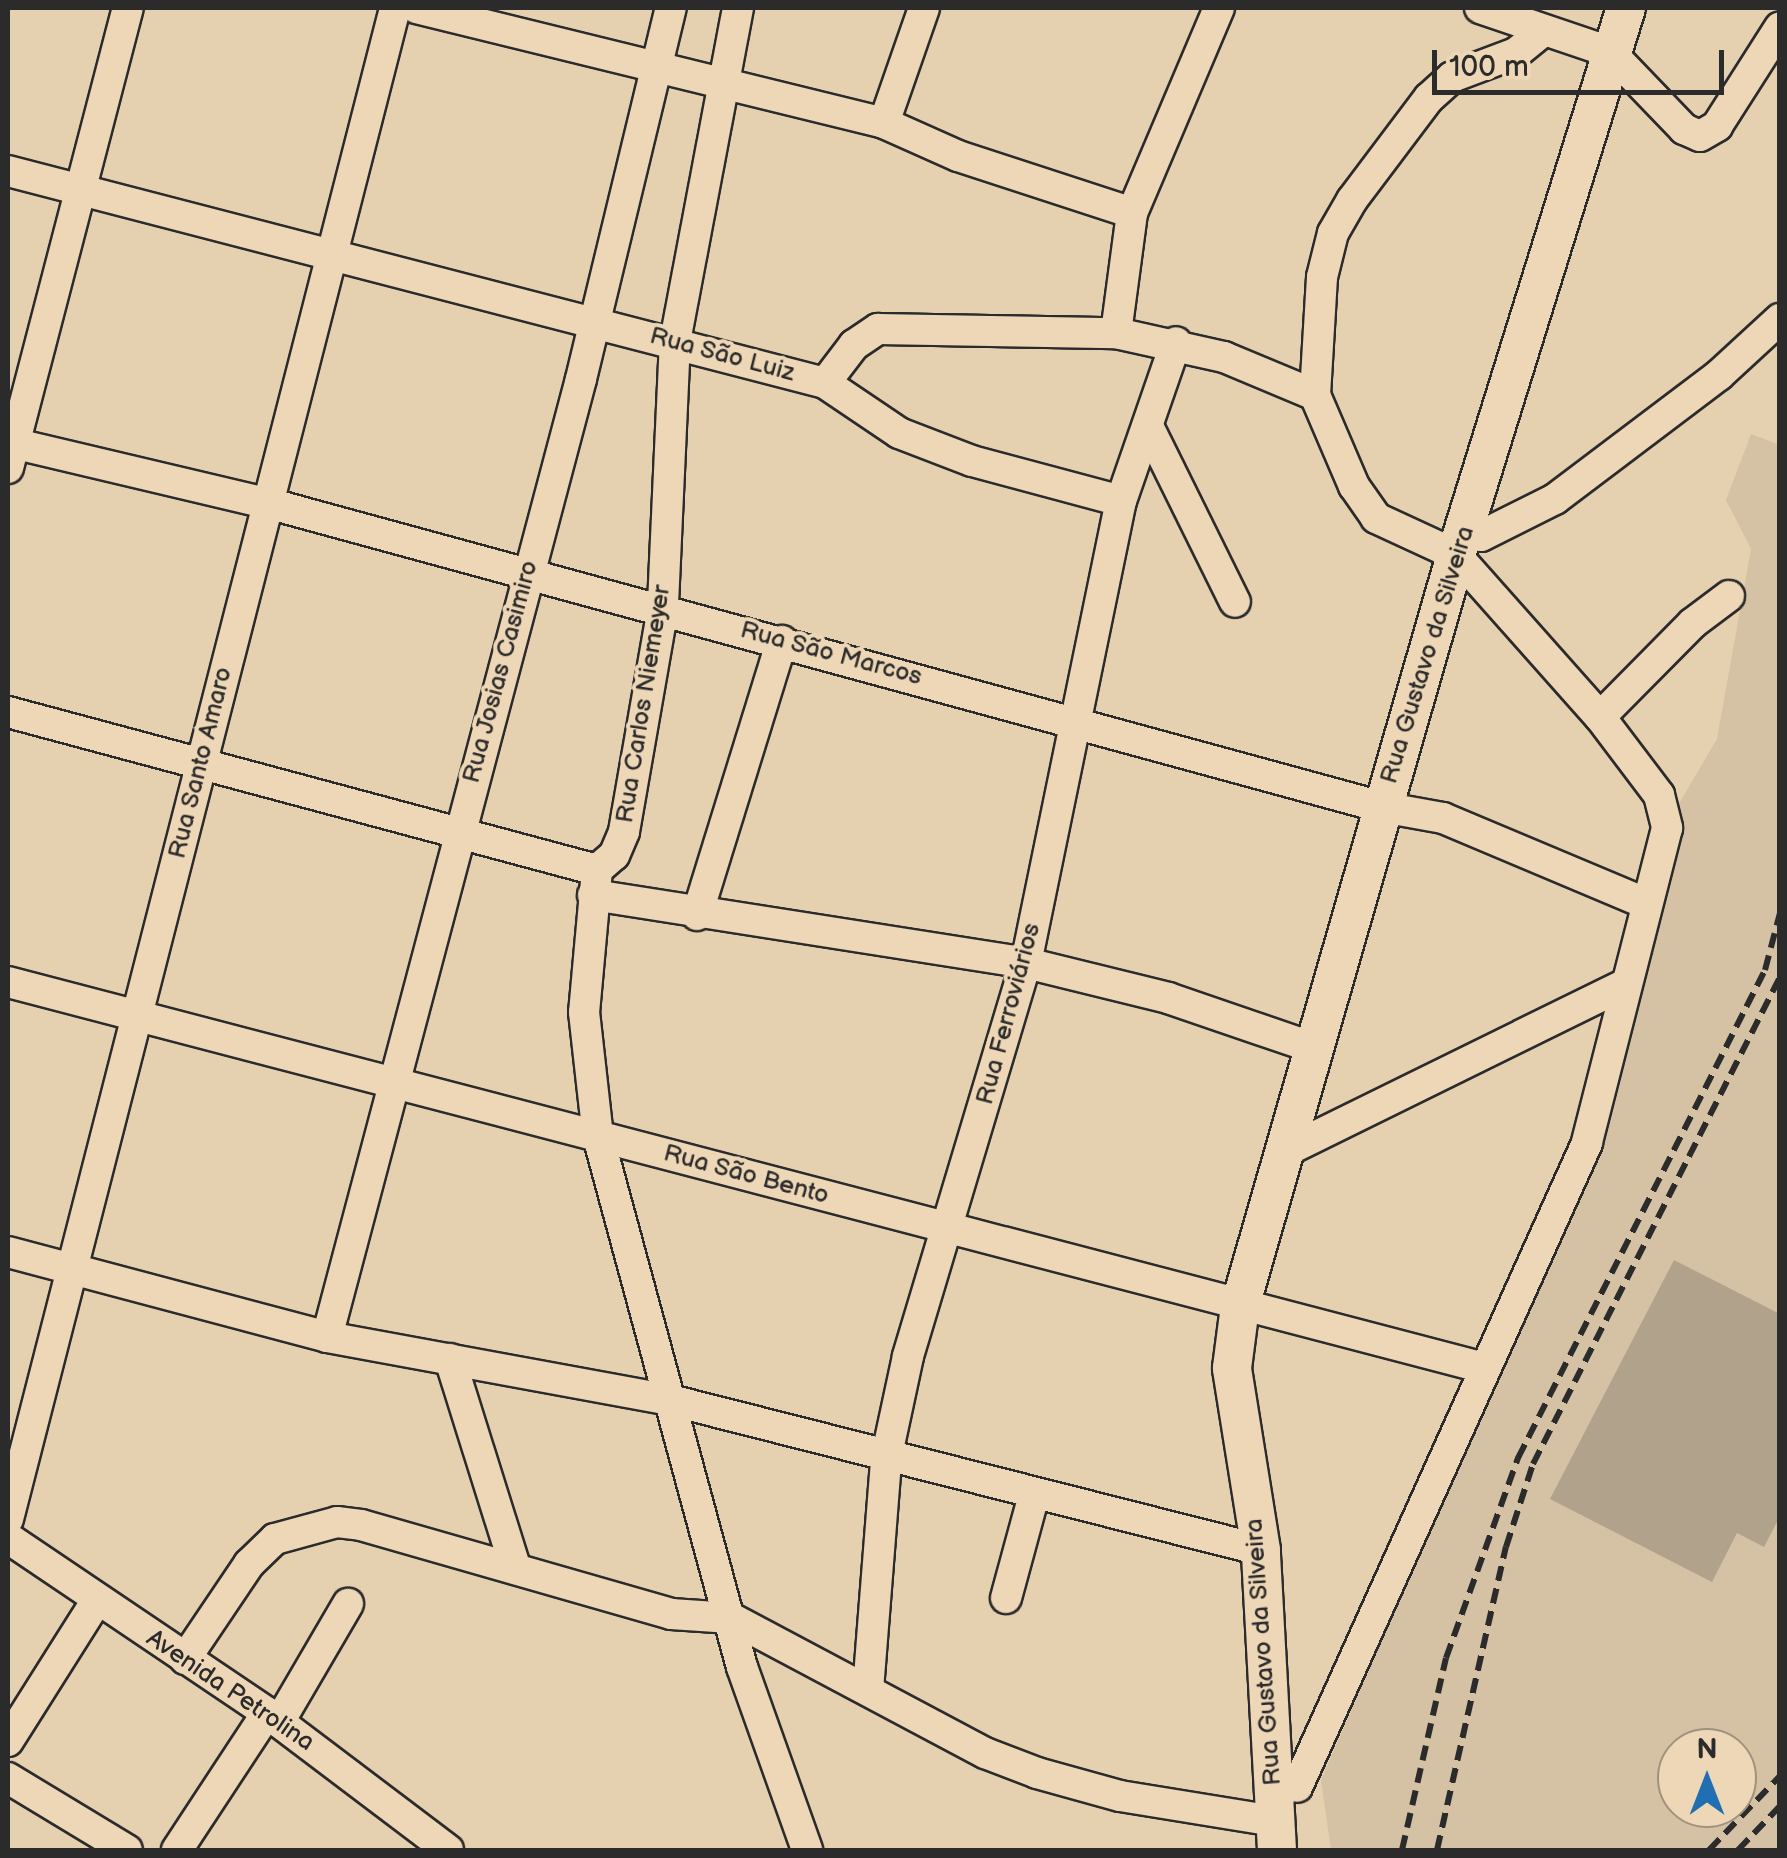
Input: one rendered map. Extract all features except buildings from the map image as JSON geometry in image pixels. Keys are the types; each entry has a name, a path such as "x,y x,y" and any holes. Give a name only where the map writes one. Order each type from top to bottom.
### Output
{"main road":[{"name":"Rua Gustavo da Silveira","path":"1275,1836 1261,1550 1232,1368 1240,1306 1310,1048 1626,8"},
{"name":"Rua Gustavo da Silveira","path":"1240,1306 1288,1550 1301,1850"}],"street":[{"path":"10,451 128,8"},
{"name":"Rua Santo Amaro","path":"8,1520 76,1270 199,762 271,504 394,8"},
{"path":"416,8 884,124 958,156 1132,213"},
{"name":"Rua Josias Casimiro","path":"328,1337 672,8"},
{"name":"Rua Carlos Niemeyer","path":"595,883 624,832 664,608 675,340 738,8"},
{"path":"884,124 924,8"},
{"path":"1116,333 1132,213 1219,8"},
{"path":"1480,8 1541,33 1610,52 1684,129 1707,135 1780,27"},
{"path":"1297,1787 1587,1143 1643,902 1667,828 1659,795 1460,545 1376,518 1354,486 1315,394 1322,277 1333,233 1352,200 1429,98 1452,76 1516,53 1541,33"},
{"name":"Rua São Luiz","path":"8,171 593,323 675,340 825,383 854,345 878,330 1116,333 1176,342 1315,394"},
{"path":"1460,545 1555,499 1734,362 1780,319"},
{"name":"Rua Ferroviários","path":"868,1690 886,1459 908,1356 951,1228 1026,963 1121,501 1176,342"},
{"path":"825,383 898,433 972,461 1121,501"},
{"path":"1148,426 1235,602"},
{"name":"Rua São Marcos","path":"10,451 271,504 1074,719 1382,807 1443,818 1643,902"},
{"path":"1600,717 1693,622 1729,596"},
{"path":"697,915 782,640"},
{"path":"8,712 458,832 595,883 697,915 1026,963 1168,998 1310,1048"},
{"path":"595,883 584,1012 598,1136 731,1618 807,1850"},
{"name":"Rua São Bento","path":"8,982 1485,1368"},
{"path":"1282,1153 1625,984"},
{"path":"8,1252 328,1337 670,1400 886,1459 1261,1550"},
{"path":"450,1359 516,1568"},
{"path":"1006,1598 1034,1494"},
{"path":"185,1659 249,1564 275,1539 299,1529 361,1525 671,1614 731,1618 1037,1773 1275,1836"},
{"name":"Avenida Petrolina","path":"8,1538 273,1717 437,1846"},
{"path":"8,1741 97,1600"},
{"path":"177,1850 348,1604"},
{"path":"8,1778 127,1850"}],"shaded area":[{"path":"1751,434 1780,445 1779,1850 1331,1850 1321,1780 1582,1180 1677,807 1717,739 1751,549 1726,500"}],"railway":[{"path":"1402,1850 1446,1658 1518,1458 1765,970 1780,913"},
{"path":"1437,1850 1506,1547 1533,1464 1780,977"},
{"path":"1709,1850 1780,1776"},
{"path":"1738,1850 1780,1806"}]}
